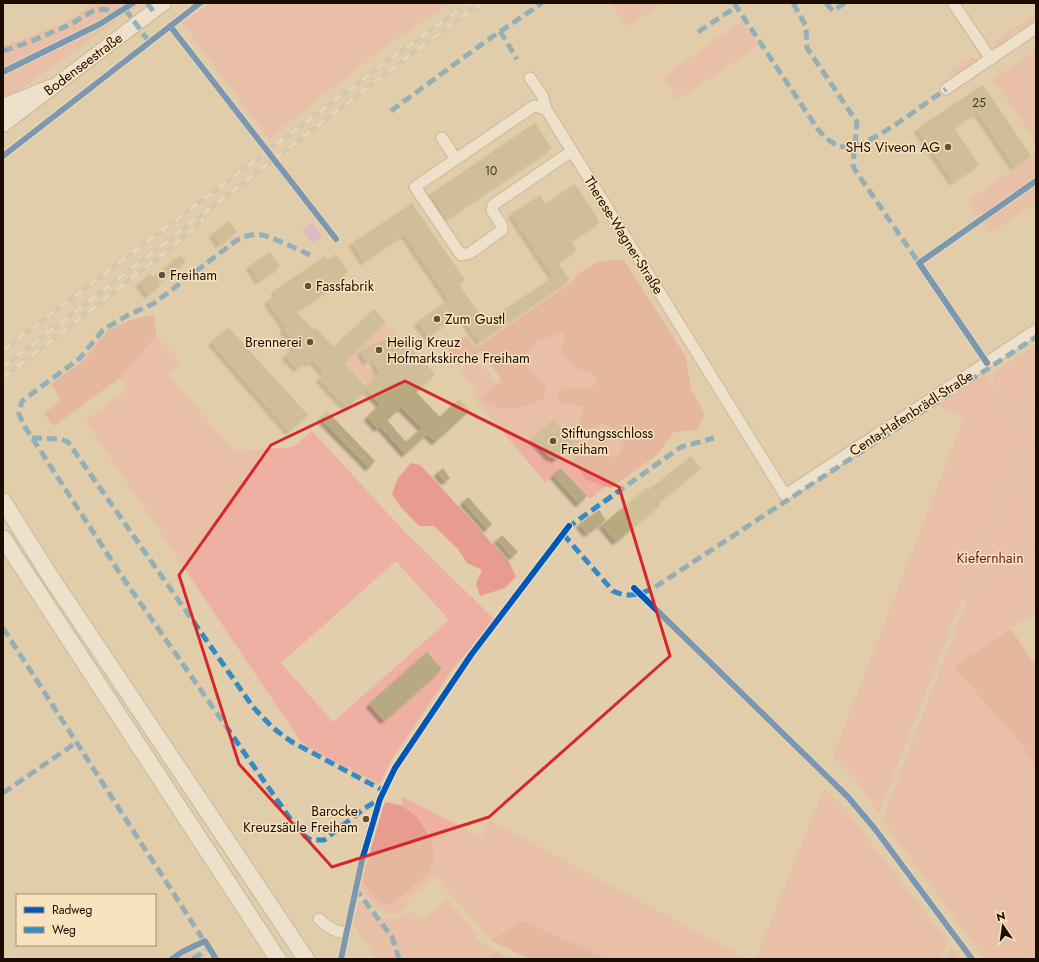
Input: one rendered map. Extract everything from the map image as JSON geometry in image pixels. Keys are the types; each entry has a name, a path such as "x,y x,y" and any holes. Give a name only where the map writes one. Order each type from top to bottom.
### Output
{"highway":[{"path":"3,107 50,88"},
{"path":"3,501 306,959"},
{"path":"3,538 278,959"}],"main road":[{"name":"Bodenseestraße","path":"3,125 164,3"}],"street":[{"path":"953,3 991,59"},
{"path":"946,89 1036,28"},
{"name":"Therese-Wagner-Straße","path":"530,78 538,89 546,109 785,495"},
{"path":"546,109 534,106 415,187 461,255 470,253 502,230 502,226 492,210 493,205 572,150"},
{"path":"442,138 456,159"},
{"name":"Centa-Hafenbrädl-Straße","path":"785,495 1036,330"},
{"path":"319,919 328,927 346,933"}],"path":[{"path":"334,226 538,89"},
{"path":"1036,181 919,263 987,363 990,368 992,384 1036,447"},
{"path":"990,214 1003,216 1036,195"},
{"path":"340,236 327,216 349,201"},
{"path":"218,279 284,235 311,245 330,232"},
{"path":"370,361 372,365 386,360 399,344 411,333"},
{"path":"875,829 1028,436"},
{"path":"966,595 1036,549"},
{"path":"355,888 377,913 390,916 401,914 427,899 447,897 488,943 497,950 517,959"},
{"path":"942,959 954,936"}],"highlighted area":[{"path":"405,381 619,487 670,656 489,817 332,867 239,764 179,575 271,445"}],"green space":[{"path":"94,3 140,4 3,102 3,46 64,23"},
{"path":"211,3 451,3 383,48 269,139 182,23"},
{"path":"611,3 663,3 627,27"},
{"path":"1036,14 1036,19 1001,43 1003,45 994,47 996,41"},
{"path":"741,21 759,46 678,100 663,77"},
{"path":"1036,50 1036,142 993,79"},
{"path":"972,57 978,60 974,65 972,63 958,72 946,75"},
{"path":"1036,154 1036,203 990,234 967,201"},
{"path":"568,291 674,432 590,499 562,468 545,482 473,397 478,394 460,370 473,360 489,372 495,382 503,377"},
{"path":"386,324 401,339 397,343 395,337 391,337 361,353 368,364 366,365 371,370 378,365 382,365 404,342 407,345 366,384 342,360 347,354 351,357"},
{"path":"156,335 180,361 167,374 235,451 293,447 312,431 405,532 494,619 453,669 390,762 380,784 320,754 301,742 85,420 128,390 120,378","holes":["396,561 449,620 333,722 281,663","427,652 442,669 384,721 369,704"]},
{"name":"Kiefernhain","path":"1036,345 1036,394 1030,398 1036,407 1036,612 954,667 1017,739 1036,765 1036,959 985,959 882,820 967,600 962,599 879,813 860,785 833,756 964,418 938,406 985,374 993,389 993,372"},
{"path":"824,788 841,804 948,942 939,959 756,959"},
{"path":"403,797 481,837 490,820 747,959 608,959 523,921 491,940 434,876 405,903 407,905 399,911 386,913 375,906 360,888 362,880 375,898 416,816 402,806"},
{"path":"447,899 477,935 475,937 496,952 488,959 377,959 353,926 359,900 377,916 383,918 396,919 412,911 422,921"},
{"path":"951,947 961,959 945,959"},
{"path":"192,951 202,952 206,955 201,959 177,959"}],"shaded area":[{"path":"312,222 322,236 312,243 302,230"},
{"path":"624,260 686,357 691,389 705,414 698,430 674,432 657,455 611,488 587,480 573,462 578,453 595,452 617,458 624,446 611,426 599,423 584,434 574,432 585,407 558,402 557,395 564,389 576,387 589,390 598,381 592,373 573,367 562,352 565,330 535,343 525,356 529,370 545,384 545,398 521,407 504,408 495,406 488,403 481,397 503,381 480,352 458,366 446,348 466,336 476,348 571,283 576,275 599,261"},
{"path":"154,315 156,335 120,378 54,426 44,414 61,400 51,384 83,361 107,331 130,320"},
{"path":"411,463 420,465 509,562 516,577 505,588 480,596 476,584 482,570 467,563 458,549 434,526 419,526 400,506 392,494 398,478"},
{"path":"1011,629 1036,666 1036,765 1017,739 954,667"},
{"path":"386,802 402,806 416,816 432,840 434,860 429,873 393,903 383,904 375,898 362,880 383,807"},
{"path":"523,921 608,959 529,959 491,940"},
{"path":"496,952 511,959 488,959"}],"building":[{"path":"983,85 1031,156 1014,167 977,112 954,128 979,165 953,182 917,129"},
{"path":"535,123 552,148 447,219 430,194"},
{"path":"575,184 600,222 571,241 577,250 558,263 570,280 479,342 460,314 428,337 417,322 449,300 404,234 364,262 352,243 412,203 465,280 459,284 485,322 553,277 511,214 540,195 545,204"},
{"path":"229,221 237,232 220,245 212,234"},
{"path":"270,252 280,267 259,281 249,266"},
{"path":"336,254 348,272 340,278 342,281 296,312 314,330 316,328 334,347 374,309 386,322 344,363 366,386 379,373 372,359 366,362 360,351 391,337 395,338 401,351 408,345 435,374 416,392 440,417 459,399 470,410 435,442 427,434 405,454 380,426 378,429 367,417 380,404 366,390 347,408 319,379 324,373 312,360 309,364 306,361 297,369 285,356 294,348 291,345 295,342 283,330 285,327 267,301 277,295 274,291 325,256 328,260","holes":["401,407 422,428 406,442 387,420"]},
{"name":"Freiham","path":"180,255 186,262 158,283 160,286 148,295 139,283 150,274 153,277"},
{"path":"228,327 308,415 289,432 211,342"},
{"path":"327,411 375,461 369,468 320,418"},
{"name":"Stiftungsschloss Freiham","path":"553,420 570,438 580,442 569,446 555,460 552,457 550,458 532,439"},
{"path":"691,456 701,468 659,502 661,504 616,542 602,525 647,488 649,490"},
{"path":"443,468 450,478 445,482 437,473"},
{"path":"561,468 587,496 579,504 553,475"},
{"path":"468,497 492,524 487,529 463,502"},
{"path":"599,510 606,520 587,534 579,524"},
{"path":"502,535 518,552 512,557 497,540"},
{"path":"427,652 442,669 384,721 369,704"}],"railway":[{"path":"3,350 382,65 469,3"},
{"path":"3,367 414,52 481,3"},
{"path":"3,378 172,247 204,219"}],"marked path":[{"path":"147,3 153,11"},
{"path":"391,111 482,44 542,3"},
{"path":"734,3 817,128 826,138 837,145 845,147 855,146 868,141 896,124 946,89"},
{"path":"793,3 806,26 807,48 857,122 853,165 855,170 919,263"},
{"path":"826,3 833,11 845,3"},
{"path":"698,32 736,7"},
{"path":"3,51 27,43 69,25 93,11 103,9 119,12"},
{"path":"125,9 150,43"},
{"path":"500,31 517,59"},
{"path":"310,255 284,243 261,235 250,235 237,240 153,304 128,315 103,330 80,358 22,401 19,414 25,427 123,578 300,833 311,840 324,840 365,808 380,799"},
{"path":"563,534 613,591 632,595 652,589 1036,337"},
{"path":"32,438 60,439 68,442 253,707 273,728 292,742 384,791"},
{"path":"567,528 681,447 714,438"},
{"path":"3,628 206,944"},
{"path":"3,793 77,742"},
{"path":"355,888 392,937 399,959"},
{"path":"193,959 209,948"}],"cycle path":[{"path":"3,72 100,24 133,3"},
{"path":"3,156 200,3"},
{"path":"170,26 336,239"},
{"path":"987,363 919,263 1036,181"},
{"path":"341,959 362,860 380,799 395,768 471,655 569,526"},
{"path":"634,588 848,797 875,829 972,959"},
{"path":"172,959 182,952 205,941 216,959"}],"place":[{"name":"SHS Viveon AG","path":"948,147"},
{"name":"Freiham","path":"162,275"},
{"name":"Fassfabrik","path":"308,286"},
{"name":"Zum Gustl","path":"437,319"},
{"name":"Brennerei","path":"310,342"},
{"name":"Heilig Kreuz Hofmarkskirche Freiham","path":"379,350"},
{"name":"Stiftungsschloss Freiham","path":"553,441"},
{"name":"Barocke Kreuzsäule Freiham","path":"366,819"}]}
